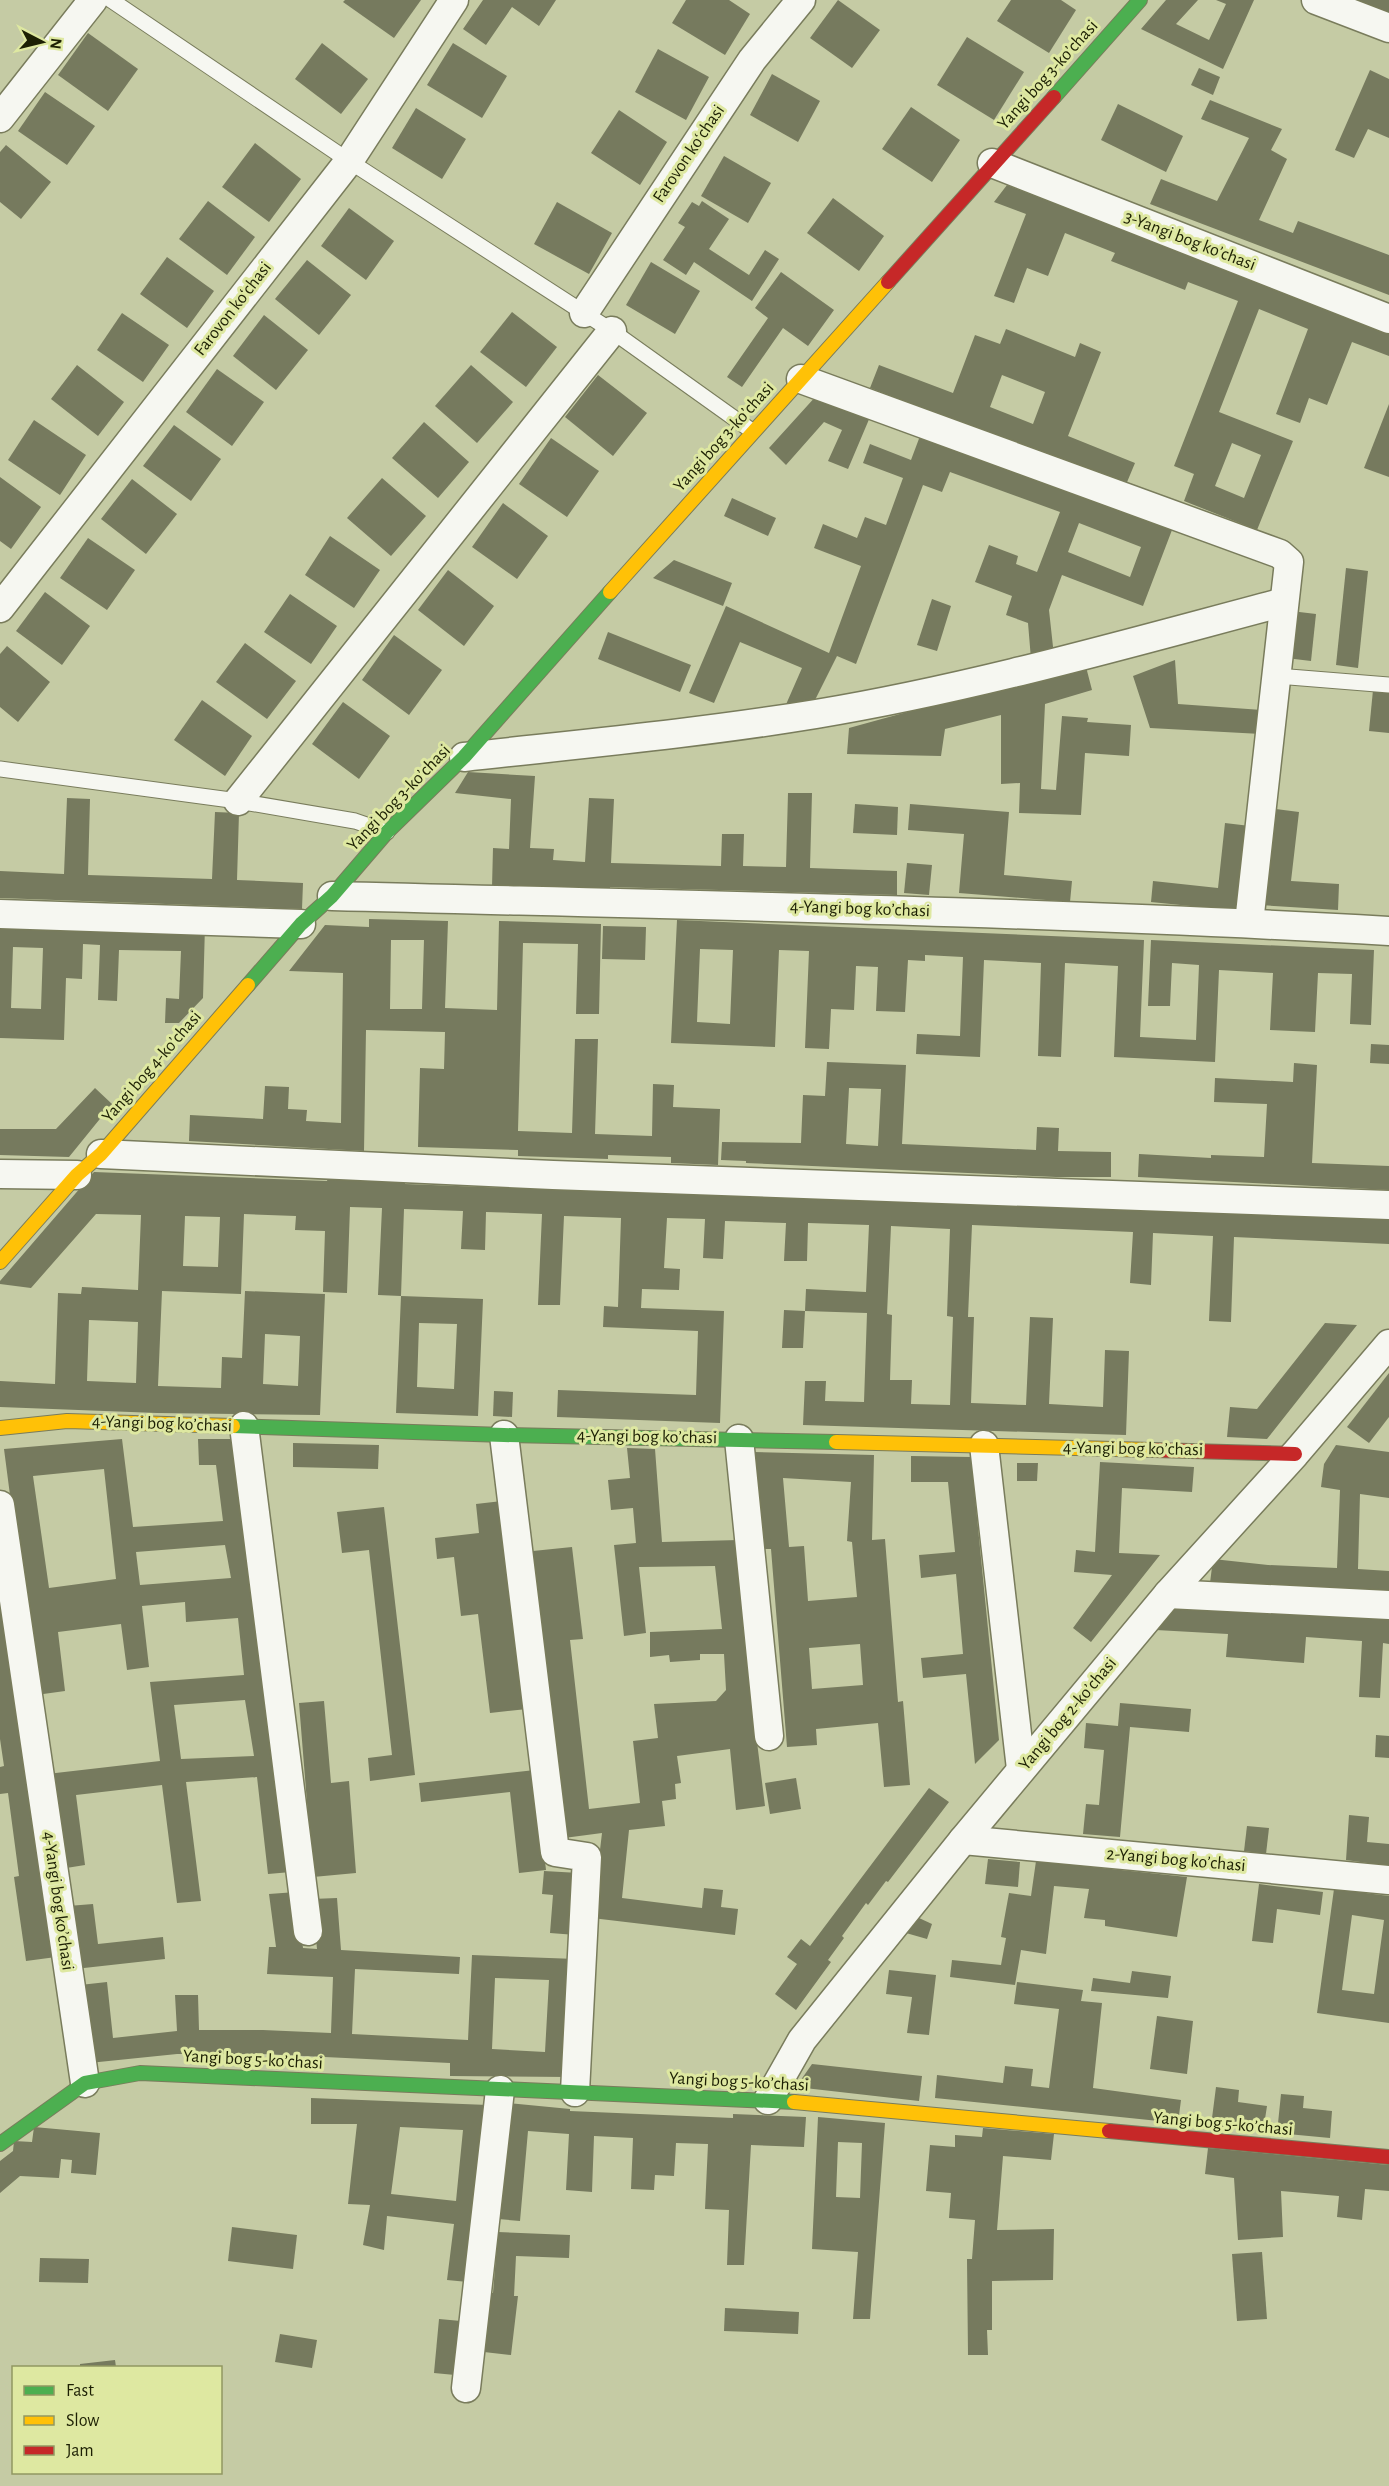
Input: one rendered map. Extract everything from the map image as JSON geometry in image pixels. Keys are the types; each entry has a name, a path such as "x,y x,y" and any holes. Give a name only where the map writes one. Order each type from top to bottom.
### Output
{"street":[{"path":"0,118 93,0"},
{"name":"Farovon koʻchasi","path":"0,608 349,161 454,0"},
{"name":"Farovon koʻchasi","path":"584,313 752,60 801,0"},
{"name":"Yangi bog 3-koʼchasi","path":"332,896 387,832 464,757 752,431 1140,0"},
{"path":"1316,0 1389,28"},
{"name":"3-Yangi bog koʼchasi","path":"992,164 1389,319"},
{"path":"238,801 612,331"},
{"path":"801,379 1280,554 1289,562 1249,923"},
{"path":"464,757 814,715 1064,660 1284,602"},
{"name":"4-Yangi bog koʼchasi","path":"332,896 893,910 1249,923 1389,931"},
{"name":"Yangi bog 4-koʼchasi","path":"0,1262 77,1175 101,1154 300,924 332,896"},
{"path":"0,914 300,924"},
{"path":"101,1154 553,1175 1389,1205"},
{"path":"0,1174 77,1175"},
{"name":"Yangi bog 2-koʼchasi","path":"768,2100 802,2040 1021,1769 1168,1594 1295,1454 1389,1344"},
{"name":"4-Yangi bog koʼchasi","path":"0,1428 67,1421 504,1435 739,1438 1295,1454"},
{"path":"244,1426 308,1931"},
{"path":"504,1435 555,1852 587,1857 574,2092"},
{"path":"739,1438 769,1736"},
{"path":"984,1445 1021,1769"},
{"name":"4-Yangi bog koʼchasi","path":"0,1505 85,2083"},
{"path":"1168,1594 1389,1605"},
{"name":"2-Yangi bog koʼchasi","path":"963,1840 1389,1880"},
{"name":"Yangi bog 5-koʼchasi","path":"85,2083 140,2073 768,2100 1389,2157"},
{"path":"0,2144 85,2083"},
{"path":"466,2388 500,2090"}],"lane":[{"path":"111,0 349,161 612,331 752,431"},
{"path":"1277,676 1389,685"},
{"path":"0,769 238,801 356,821 387,832"}],"building":[{"path":"345,0 421,0 394,38 343,2"},
{"path":"483,0 556,0 539,26 512,7 486,45 463,29"},
{"path":"686,0 729,0 750,14 725,55 672,23"},
{"path":"838,0 880,30 852,68 810,38"},
{"path":"1011,0 1061,0 1076,10 1049,53 997,21"},
{"path":"1166,0 1198,0 1176,24 1209,40 1226,4 1216,0 1254,0 1223,69 1141,29"},
{"path":"1351,0 1389,0 1389,15"},
{"path":"88,33 138,69 108,111 58,75"},
{"path":"967,37 1024,72 994,120 937,85"},
{"path":"322,43 368,79 341,114 295,79"},
{"path":"453,43 507,76 482,118 427,85"},
{"path":"658,49 709,77 686,120 635,92"},
{"path":"1199,68 1220,77 1213,95 1191,85"},
{"path":"1370,70 1389,79 1389,138 1368,129 1354,158 1335,150"},
{"path":"772,74 820,101 798,142 750,115"},
{"path":"45,92 95,126 67,165 18,131"},
{"path":"1210,100 1282,129 1271,150 1287,159 1259,220 1293,233 1298,221 1389,255 1389,295 1150,204 1161,179 1217,201 1249,138 1201,119"},
{"path":"1118,104 1183,136 1166,172 1101,140"},
{"path":"911,107 960,140 932,182 882,149"},
{"path":"416,108 466,139 442,179 392,148"},
{"path":"619,110 667,142 640,185 591,153"},
{"path":"255,143 301,179 269,222 222,187"},
{"path":"6,145 51,182 21,219 0,202 0,152"},
{"path":"724,156 771,183 748,223 701,196"},
{"path":"1007,185 1389,331 1389,356 1352,342 1327,405 1309,398 1300,423 1276,414 1308,329 1259,309 1219,412 1293,441 1257,530 1184,501 1194,474 1174,466 1238,301 1188,282 1185,290 1111,261 1115,253 1065,233 1048,276 1027,268 1014,303 994,296 1026,214 994,202","holes":["1232,443 1261,455 1244,498 1215,486"]},
{"path":"833,198 884,236 859,271 807,233"},
{"path":"208,201 255,237 227,275 179,239"},
{"path":"702,201 729,219 709,249 749,275 765,250 779,259 752,301 694,262 686,275 663,260 685,227 678,223 692,202 699,206"},
{"path":"557,202 612,233 589,274 534,244"},
{"path":"349,208 394,241 366,280 321,246"},
{"path":"167,257 214,291 187,328 140,294"},
{"path":"307,260 351,295 319,335 275,299"},
{"path":"651,262 700,291 675,334 626,305"},
{"path":"781,272 834,310 808,346 783,328 742,387 727,377 768,318 755,308"},
{"path":"512,312 557,347 526,387 480,352"},
{"path":"122,313 169,345 143,382 97,350"},
{"path":"264,315 308,350 276,390 233,356"},
{"path":"1006,329 1075,357 1080,343 1101,352 1068,436 1135,463 1125,487 870,388 879,365 953,393 975,335 1000,344","holes":["1002,375 1045,392 1033,424 990,407"]},
{"path":"77,365 124,402 98,436 51,399"},
{"path":"471,365 513,402 477,443 435,406"},
{"path":"217,369 264,402 232,446 186,412"},
{"path":"598,375 647,413 613,456 565,417"},
{"path":"817,395 870,417 848,469 828,461 842,430 824,422 786,465 769,448"},
{"path":"1389,404 1389,477 1364,468"},
{"path":"34,420 86,455 60,495 8,460"},
{"path":"424,422 469,462 438,498 392,458"},
{"path":"174,425 221,459 191,501 143,466"},
{"path":"920,436 1172,530 1143,606 1062,575 1049,610 1054,656 1031,659 1028,623 1006,615 1012,596 975,582 989,545 1018,556 1016,564 1037,572 1060,512 950,472 942,492 923,485 856,664 837,656 811,708 784,709 802,668 740,642 714,703 689,693 726,606 829,653 861,566 814,548 823,524 857,538 865,517 886,525 903,478 863,463 870,444 911,460","holes":["1079,523 1141,547 1130,577 1068,552"]},
{"path":"551,438 599,471 567,517 519,484"},
{"path":"0,477 41,507 11,549 0,541"},
{"path":"382,478 426,516 391,556 347,518"},
{"path":"132,479 177,514 146,554 101,519"},
{"path":"732,498 776,518 768,536 724,516"},
{"path":"503,503 548,536 517,579 472,547"},
{"path":"330,536 380,570 354,608 305,575"},
{"path":"88,538 135,570 107,610 60,578"},
{"path":"674,560 732,583 723,606 653,578"},
{"path":"1346,568 1368,571 1358,668 1336,665"},
{"path":"448,570 494,606 464,646 418,610"},
{"path":"45,592 90,626 62,665 16,631"},
{"path":"290,594 337,626 311,664 264,632"},
{"path":"932,599 951,606 937,651 917,645"},
{"path":"1291,611 1316,614 1311,661 1286,658"},
{"path":"608,632 691,665 680,692 598,659"},
{"path":"394,635 442,670 409,715 362,680"},
{"path":"245,643 296,681 267,719 216,682"},
{"path":"7,646 50,682 18,722 0,707 0,654"},
{"path":"1175,660 1178,704 1262,710 1261,734 1150,728 1133,676"},
{"path":"1085,663 1092,690 1045,704 1041,789 1056,790 1062,716 1088,718 1087,722 1131,725 1129,756 1085,753 1081,815 1019,813 1020,783 1001,784 1001,715 945,729 941,756 847,754 849,728"},
{"path":"1373,690 1389,692 1389,733 1369,731"},
{"path":"202,700 252,736 225,776 174,740"},
{"path":"343,702 390,736 359,779 312,744"},
{"path":"468,772 535,776 530,848 554,849 553,860 585,862 589,798 614,799 611,863 721,866 722,834 744,834 743,866 786,867 788,793 812,793 810,868 897,871 897,895 610,887 610,893 492,887 493,848 509,849 511,799 455,793"},
{"path":"67,798 90,799 88,875 212,879 215,812 239,813 237,880 303,883 302,909 0,898 0,871 64,874"},
{"path":"855,804 898,807 897,835 853,833"},
{"path":"910,804 1009,812 1004,875 1072,881 1070,902 959,893 964,834 908,830"},
{"path":"1269,808 1299,812 1291,881 1339,884 1338,910 1260,905"},
{"path":"1225,823 1250,826 1240,911 1151,902 1153,881 1218,888"},
{"path":"907,863 932,865 929,895 904,893"},
{"path":"0,919 205,925 203,998 179,1023 165,1023 166,998 179,999 181,951 119,950 117,1001 98,1000 100,945 83,944 82,979 66,978 64,1040 0,1038","holes":["13,947 43,948 41,1009 11,1008"]},
{"path":"369,919 448,921 445,1008 497,1010 499,921 601,924 599,1014 576,1014 578,944 523,943 518,1131 572,1133 575,1039 598,1039 595,1134 652,1136 653,1084 674,1085 673,1107 720,1109 718,1165 671,1163 671,1157 608,1155 608,1159 518,1156 518,1150 418,1147 420,1068 444,1069 445,1032 366,1030 364,1151 189,1141 190,1115 263,1119 265,1086 289,1087 288,1109 307,1110 306,1121 341,1123 343,973 289,971 325,925 369,927","holes":["391,940 424,940 422,1009 390,1009"]},
{"path":"677,920 1144,940 1140,1037 1196,1040 1199,965 1172,963 1170,1006 1148,1006 1151,940 1374,950 1371,1025 1350,1024 1352,974 1318,973 1315,1032 1270,1030 1273,973 1219,970 1215,1062 1114,1057 1118,966 1065,963 1061,1057 1038,1056 1041,963 984,960 980,1057 916,1054 917,1034 960,1036 963,957 925,955 925,961 908,960 905,1012 876,1011 878,967 856,966 854,1010 831,1009 829,1049 805,1048 809,951 779,950 775,1047 671,1043","holes":["700,949 733,950 730,1024 697,1022"]},
{"path":"603,926 646,927 645,960 602,959"},
{"path":"1371,1044 1389,1045 1389,1064 1370,1063"},
{"path":"827,1062 906,1065 902,1144 1036,1150 1037,1127 1059,1128 1058,1151 1111,1152 1111,1177 1056,1177 721,1160 722,1142 801,1143 803,1095 825,1096","holes":["849,1088 881,1089 878,1146 846,1144"]},
{"path":"1294,1063 1317,1065 1312,1163 1389,1166 1389,1190 1138,1177 1139,1154 1211,1158 1211,1155 1264,1157 1267,1104 1214,1102 1215,1078 1293,1082"},
{"path":"95,1088 112,1104 69,1157 0,1155 0,1129 56,1129"},
{"path":"94,1172 327,1181 328,1178 405,1181 405,1184 1389,1219 1389,1244 1234,1237 1231,1322 1209,1321 1213,1236 1153,1233 1151,1285 1130,1283 1133,1232 972,1225 968,1317 974,1317 971,1403 1026,1405 1030,1317 1053,1318 1049,1404 1103,1407 1105,1350 1129,1351 1126,1435 803,1425 805,1381 826,1381 825,1401 864,1402 867,1313 805,1311 806,1289 866,1292 869,1225 808,1223 807,1261 784,1261 786,1223 725,1221 723,1259 703,1258 705,1219 667,1218 664,1268 680,1269 679,1290 642,1289 641,1308 724,1311 720,1423 557,1417 558,1390 696,1395 698,1331 603,1327 604,1306 618,1307 621,1218 564,1216 560,1305 538,1305 542,1214 486,1212 485,1250 461,1249 463,1211 404,1209 401,1296 378,1295 382,1208 350,1207 347,1293 323,1292 325,1231 295,1230 296,1216 244,1214 241,1294 162,1291 158,1386 221,1388 222,1357 242,1358 245,1291 325,1294 320,1415 157,1413 0,1407 0,1381 55,1384 58,1293 81,1294 82,1287 138,1290 141,1215 96,1214 31,1288 0,1284 0,1281","holes":["185,1216 220,1217 218,1267 183,1266","891,1226 950,1229 947,1316 953,1317 950,1405 911,1404 912,1380 890,1380 892,1315 887,1314","89,1320 138,1322 136,1383 87,1381","265,1334 300,1336 298,1386 263,1384"]},
{"path":"401,1296 483,1299 478,1416 396,1413","holes":["419,1323 457,1324 454,1389 417,1387"]},
{"path":"784,1310 805,1311 803,1348 782,1348"},
{"path":"1325,1323 1357,1325 1267,1439 1227,1437 1230,1407 1257,1409"},
{"path":"1389,1373 1389,1417 1369,1443 1347,1427"},
{"path":"494,1391 513,1392 512,1417 493,1416"},
{"path":"122,1439 133,1527 223,1521 216,1465 199,1465 198,1439 238,1439 291,1872 268,1874 257,1777 186,1782 201,1901 177,1903 162,1785 76,1795 85,1865 60,1869 47,1774 160,1761 150,1682 244,1675 238,1618 186,1622 185,1602 142,1606 149,1667 127,1670 121,1624 58,1632 65,1691 36,1695 4,1449","holes":["104,1469 116,1579 49,1588 33,1476","225,1545 231,1578 140,1585 136,1552","245,1700 254,1756 181,1759 174,1705"]},
{"path":"293,1443 379,1445 378,1469 293,1467"},
{"path":"1336,1445 1389,1452 1389,1498 1360,1494 1358,1569 1389,1571 1389,1598 1210,1583 1213,1559 1268,1565 1337,1568 1340,1490 1321,1487 1324,1464"},
{"path":"627,1448 655,1449 662,1542 739,1540 755,1726 765,1806 736,1810 730,1749 677,1756 681,1783 675,1784 676,1799 662,1801 665,1826 629,1830 622,1898 702,1908 704,1888 723,1890 721,1907 738,1909 735,1935 592,1918 602,1833 564,1838 533,1551 572,1547 583,1639 570,1640 589,1809 640,1803 633,1741 658,1738 654,1704 716,1701 726,1690 724,1654 700,1654 700,1660 670,1662 669,1655 650,1657 650,1632 722,1629 715,1566 639,1567 646,1633 624,1636 614,1545 636,1543 633,1508 611,1510 608,1480 630,1478"},
{"path":"754,1452 874,1455 872,1540 885,1539 898,1702 903,1701 910,1785 884,1787 878,1723 816,1729 817,1745 787,1747 771,1549 763,1549","holes":["783,1478 851,1482 847,1541 852,1542 857,1597 808,1601 804,1546 789,1547","860,1644 863,1685 812,1689 809,1648"]},
{"path":"911,1456 971,1457 999,1740 975,1764 966,1674 923,1678 921,1658 963,1654 956,1574 921,1578 919,1555 955,1552 948,1482 911,1482"},
{"path":"1100,1462 1194,1467 1192,1492 1122,1488 1119,1553 1160,1555 1091,1642 1073,1628 1112,1575 1074,1572 1076,1550 1095,1552"},
{"path":"1017,1463 1038,1463 1037,1481 1017,1481"},
{"path":"502,1501 527,1709 490,1713 478,1614 461,1616 454,1557 437,1559 435,1538 479,1533 476,1504"},
{"path":"384,1507 415,1775 370,1781 368,1758 392,1755 369,1550 342,1553 337,1512"},
{"path":"0,1578 56,1957 26,1961 14,1877 19,1876 8,1793 0,1794 0,1767 4,1766 0,1739"},
{"path":"1174,1606 1389,1617 1389,1644 1383,1643 1380,1698 1359,1697 1362,1641 1306,1637 1304,1663 1226,1657 1228,1634 1156,1630"},
{"path":"324,1701 331,1783 349,1781 356,1873 313,1877 299,1703"},
{"path":"1120,1703 1191,1709 1189,1732 1130,1727 1120,1837 1083,1834 1086,1804 1099,1805 1104,1750 1084,1748 1086,1723 1118,1726"},
{"path":"1376,1735 1389,1736 1389,1758 1375,1757"},
{"path":"535,1770 546,1870 519,1873 510,1792 421,1802 419,1783"},
{"path":"796,1778 801,1809 770,1814 765,1783"},
{"path":"929,1788 949,1802 888,1882 886,1881 868,1905 866,1903 842,1936 844,1938 828,1960 831,1962 796,2010 775,1994 797,1964 787,1957 801,1939 810,1946"},
{"path":"1349,1815 1369,1817 1367,1842 1389,1844 1389,1866 1346,1860"},
{"path":"1247,1826 1269,1828 1266,1854 1244,1851"},
{"path":"988,1859 1020,1862 1018,1887 985,1884"},
{"path":"1036,1861 1187,1877 1177,1937 1105,1926 1105,1920 1084,1918 1089,1889 1054,1886 1046,1954 1021,1950 1015,1985 950,1977 952,1960 1001,1965 1006,1938 1001,1937 1009,1893 1031,1896"},
{"path":"544,1871 579,1873 576,1935 550,1933 553,1895 542,1894"},
{"path":"1259,1884 1323,1892 1320,1915 1277,1909 1273,1943 1252,1941"},
{"path":"1334,1889 1389,1896 1389,2023 1317,2013","holes":["1352,1915 1384,1920 1374,1994 1342,1990"]},
{"path":"296,1892 303,1948 317,1949 312,1899 337,1898 341,1950 460,1957 459,1974 355,1969 352,2034 468,2040 472,1955 576,1959 569,2077 450,2076 450,2063 262,2054 177,2054 89,2063 80,1985 107,1982 113,2038 177,2031 175,1995 198,1995 199,2030 331,2033 333,1977 267,1974 269,1947 276,1947 269,1894","holes":["495,1978 549,1980 545,2052 492,2049"]},
{"path":"93,1904 98,1944 163,1937 165,1959 75,1969 68,1906"},
{"path":"919,1918 932,1924 927,1939 906,1933"},
{"path":"889,1970 936,1975 929,2035 907,2033 912,1997 886,1994"},
{"path":"1132,1971 1171,1976 1168,1998 1091,1991 1093,1978 1130,1983"},
{"path":"1017,1982 1083,1990 1081,2001 1102,2003 1093,2088 1181,2100 1178,2123 935,2098 937,2075 1003,2083 1005,2066 1033,2069 1031,2086 1049,2088 1059,2009 1014,2004"},
{"path":"1157,2016 1193,2021 1187,2074 1150,2069"},
{"path":"812,2064 922,2076 919,2101 796,2087"},
{"path":"1216,2087 1239,2090 1238,2102 1267,2106 1263,2132 1211,2126"},
{"path":"1281,2094 1304,2096 1303,2108 1332,2111 1330,2138 1277,2133"},
{"path":"311,2098 488,2105 468,2282 447,2280 454,2224 387,2216 384,2250 363,2245 370,2205 348,2204 357,2124 311,2124","holes":["400,2127 463,2130 456,2201 391,2194"]},
{"path":"508,2103 570,2109 570,2111 733,2118 733,2114 806,2117 804,2147 751,2145 744,2265 727,2265 729,2210 705,2209 708,2144 676,2143 674,2176 655,2175 654,2190 631,2189 633,2138 594,2136 592,2192 566,2190 569,2134 528,2131 520,2221 498,2219"},
{"path":"818,2117 885,2123 870,2319 853,2319 858,2252 812,2249","holes":["838,2142 862,2143 860,2198 836,2197"]},
{"path":"34,2127 100,2133 96,2175 71,2173 72,2160 61,2159 59,2178 20,2176 0,2193 0,2161 13,2151 14,2141 32,2142"},
{"path":"983,2128 1054,2134 1051,2160 1003,2156 997,2230 1054,2229 1053,2280 992,2281 992,2330 987,2330 988,2355 968,2355 967,2259 972,2259 975,2220 949,2218 951,2193 926,2191 930,2145 955,2147 955,2135 982,2137"},
{"path":"1208,2148 1389,2165 1389,2191 1365,2189 1362,2220 1337,2217 1339,2196 1281,2191 1283,2237 1238,2240 1234,2178 1205,2174"},
{"path":"232,2227 297,2235 293,2269 228,2261"},
{"path":"498,2232 570,2235 569,2258 516,2256 514,2296 518,2296 511,2355 484,2352 490,2293 493,2293"},
{"path":"1262,2252 1267,2319 1237,2321 1232,2254"},
{"path":"40,2258 89,2259 88,2283 39,2282"},
{"path":"725,2308 799,2312 798,2334 724,2331"},
{"path":"439,2319 461,2321 455,2375 434,2373"},
{"path":"280,2334 317,2340 312,2368 275,2362"},
{"path":"115,2360 116,2366 80,2366 80,2364"}],"traffic: fast":[{"path":"1054,97 1140,0"},
{"path":"248,985 301,924 332,896 387,832 464,757 610,592"},
{"path":"233,1426 504,1435 836,1442"},
{"path":"0,2144 85,2083 140,2073 794,2102"}],"traffic: slow":[{"path":"610,592 888,282"},
{"path":"0,1262 77,1175 101,1154 248,985"},
{"path":"0,1428 67,1421 233,1426"},
{"path":"836,1442 1154,1450"},
{"path":"794,2102 1109,2131"}],"traffic: jam":[{"path":"888,282 1054,97"},
{"path":"1154,1450 1295,1454"},
{"path":"1109,2131 1389,2157"}]}
